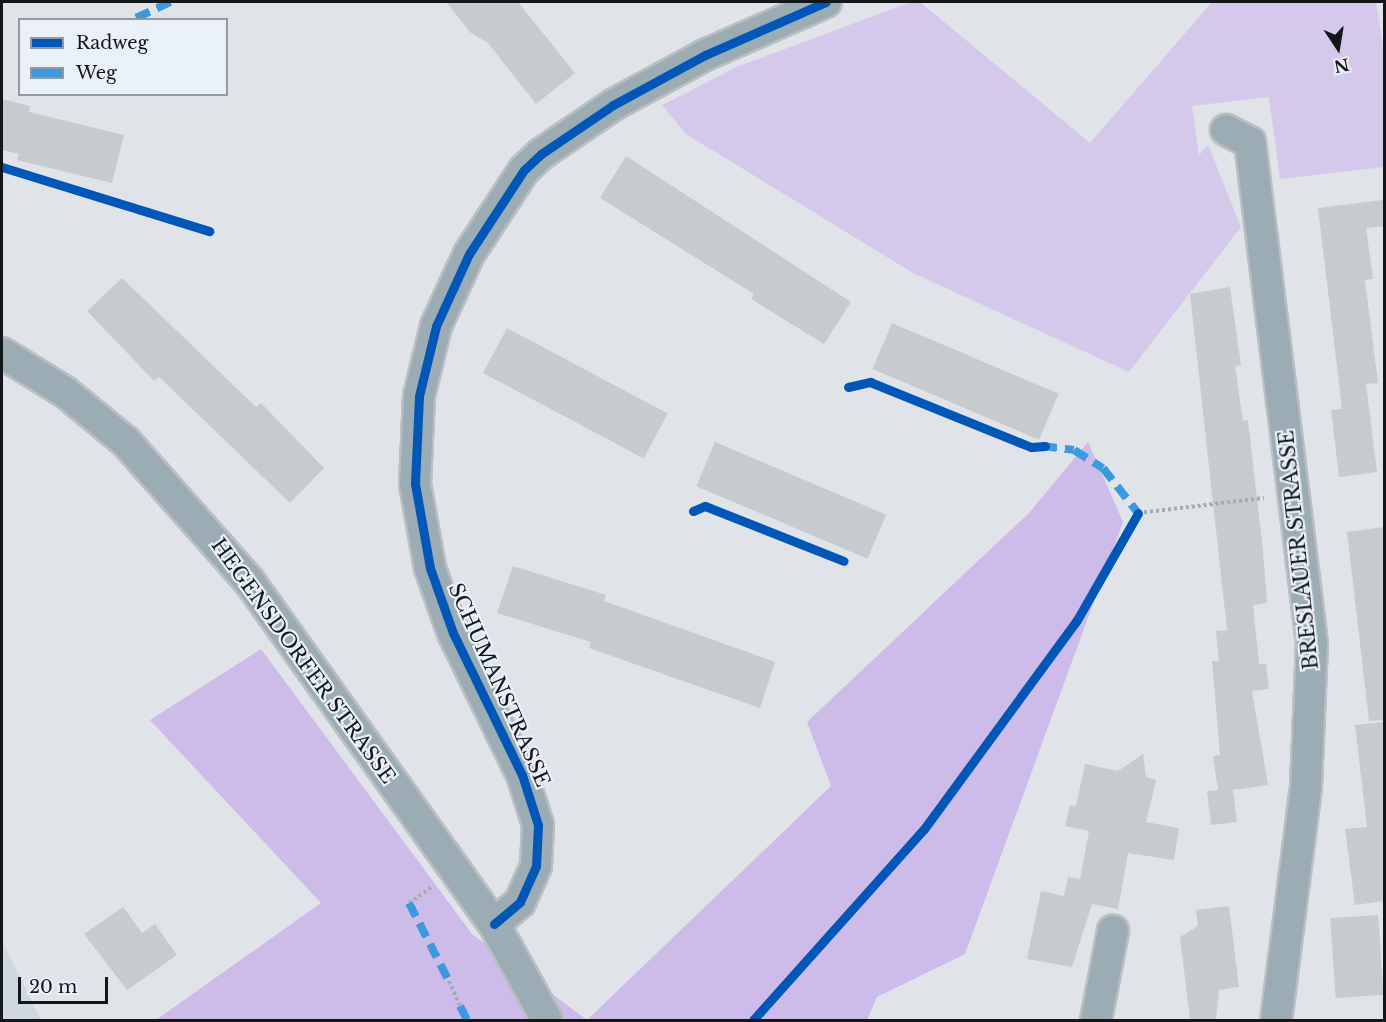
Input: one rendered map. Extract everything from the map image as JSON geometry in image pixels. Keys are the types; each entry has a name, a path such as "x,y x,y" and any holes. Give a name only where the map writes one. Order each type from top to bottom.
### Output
{"street":[{"name":"SCHUMANSTRASSE","path":"494,924 520,902 536,866 538,825 522,775 453,633 430,568 415,484 419,396 436,326 469,254 524,170 541,154 613,105 705,55 826,2"},
{"name":"BRESLAUER STRASSE","path":"1226,130 1250,142 1312,643 1312,710 1276,1020"},
{"name":"HEGENSDORFER STRASSE","path":"2,353 65,392 126,442 187,507 249,580 494,924 547,1020"},
{"path":"1096,1020 1113,931"}],"path":[{"path":"1138,513 1294,493"},
{"path":"449,981 460,1006"}],"shaded area":[{"path":"911,2 920,2 1090,143 1212,2 1376,2 1384,52 1384,167 1280,179 1269,97 1192,106 1199,155 1208,145 1241,227 1129,372 913,273 686,134 662,105 739,66"},
{"path":"1088,442 1123,522 965,954 877,997 867,1020 587,1020 831,786 807,722 1029,513"},
{"path":"261,649 472,934 587,1020 156,1020 321,903 150,720"},
{"path":"2,941 41,1020 2,1020"}],"building":[{"path":"446,2 518,2 575,73 536,104 488,43 471,33"},
{"path":"2,99 30,106 29,112 124,135 112,183 17,160 19,154 2,150"},
{"path":"626,156 851,302 824,344 751,299 754,294 600,198"},
{"path":"1383,200 1384,226 1366,228 1373,279 1365,280 1378,383 1366,384 1377,472 1339,477 1331,410 1342,409 1318,208"},
{"path":"122,278 256,407 261,403 324,468 290,503 159,377 154,381 87,311"},
{"path":"1230,287 1241,365 1235,366 1243,421 1248,420 1267,603 1253,605 1259,664 1266,664 1269,689 1252,691 1268,785 1233,790 1237,822 1211,825 1207,791 1218,790 1213,756 1220,755 1212,661 1219,661 1216,631 1227,630 1190,294"},
{"path":"892,323 1059,394 1039,440 872,369"},
{"path":"507,328 668,413 644,458 483,373"},
{"path":"715,442 886,515 867,559 696,486"},
{"path":"1384,527 1384,720 1369,721 1347,532"},
{"path":"513,566 606,595 604,601 775,662 760,708 589,648 591,642 497,613"},
{"path":"1384,722 1384,901 1355,905 1345,829 1367,827 1355,725"},
{"path":"1143,754 1146,777 1156,780 1146,822 1179,828 1174,860 1128,853 1118,909 1092,904 1072,967 1027,959 1041,891 1064,896 1068,877 1080,879 1089,831 1065,826 1070,805 1076,806 1085,764 1118,771"},
{"path":"1229,906 1239,987 1219,990 1216,1020 1190,1020 1180,937 1198,926 1196,910"},
{"path":"123,907 142,933 155,924 177,955 127,990 84,934"},
{"path":"1378,915 1384,995 1336,998 1330,918"}],"marked path":[{"path":"136,18 171,2"},
{"path":"1042,446 1074,450 1103,468 1138,513 1136,518"},
{"path":"409,903 449,981"},
{"path":"460,1006 467,1020"}],"cycle path":[{"path":"494,924 520,902 536,866 538,825 522,775 453,633 430,568 415,484 419,396 436,326 469,254 524,170 541,154 613,105 705,55 826,2"},
{"path":"2,167 209,231"},
{"path":"848,387 870,382 1031,447 1045,446"},
{"path":"693,511 705,506 844,561"},
{"path":"753,1020 924,829 1077,620 1138,513"}]}
